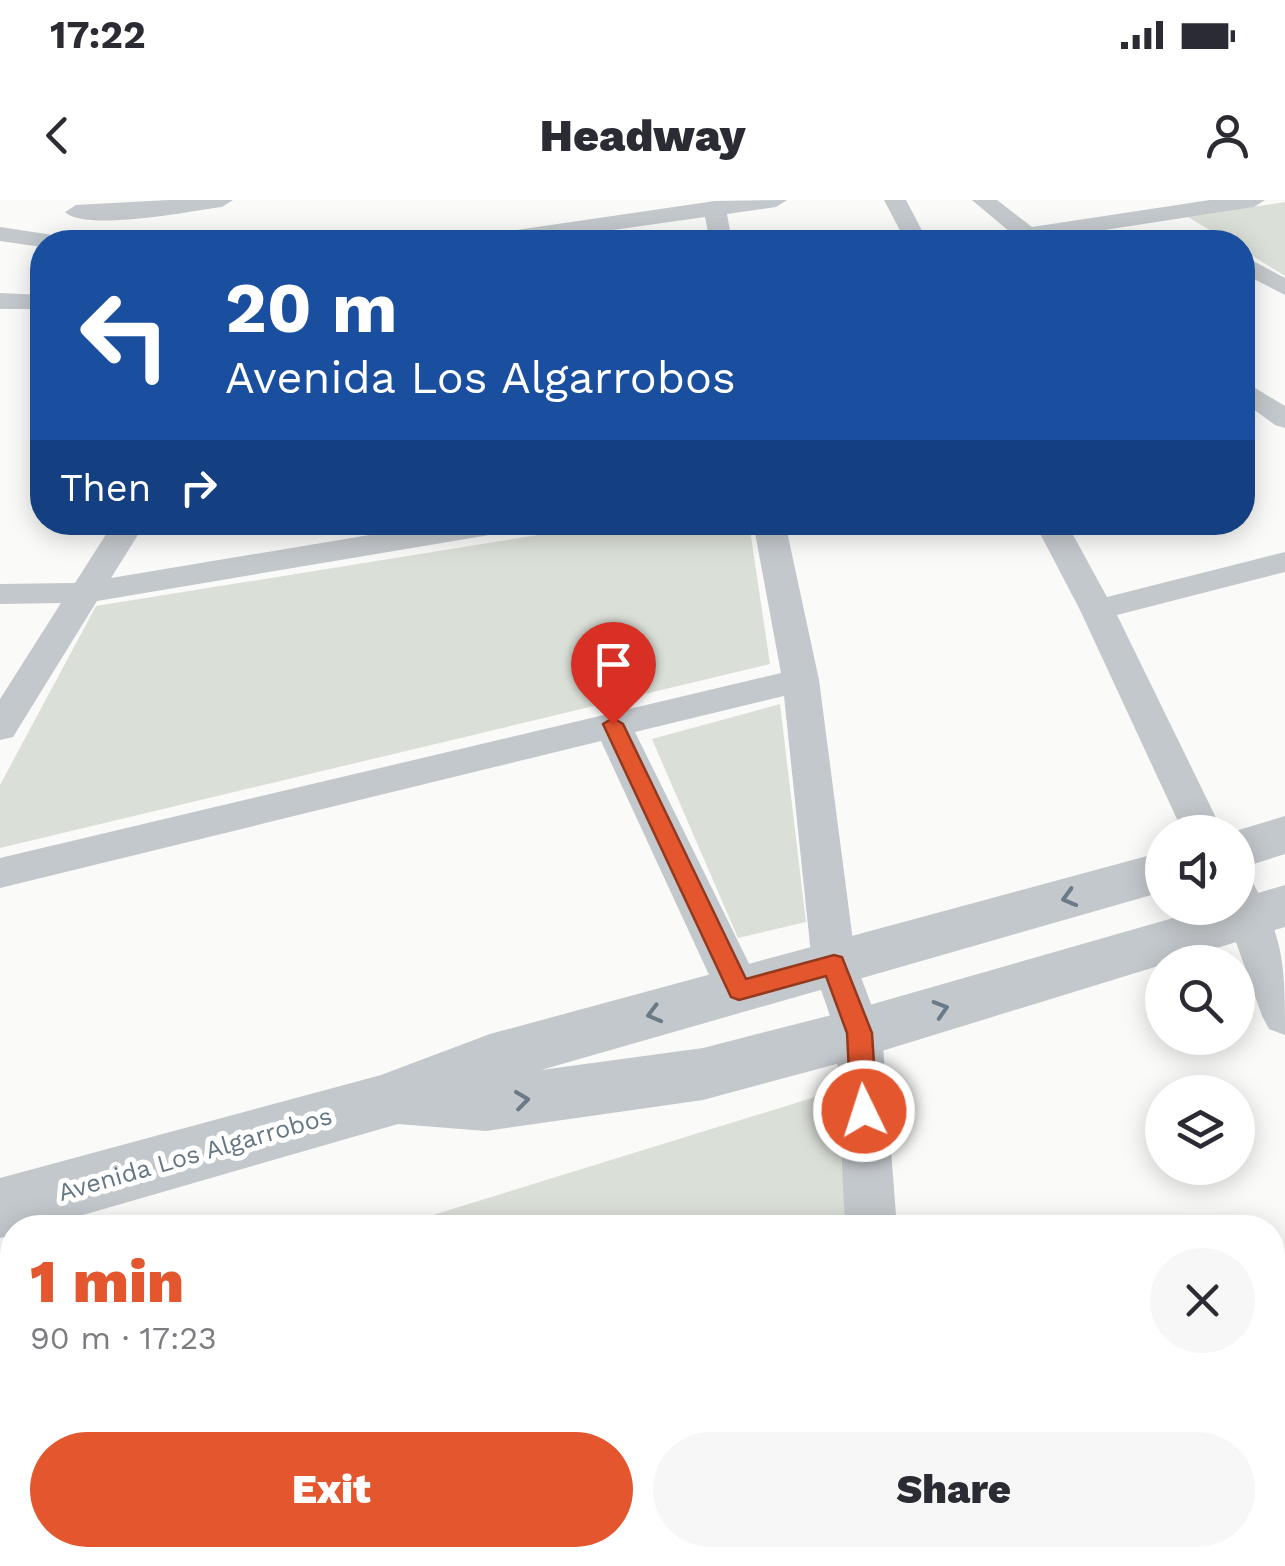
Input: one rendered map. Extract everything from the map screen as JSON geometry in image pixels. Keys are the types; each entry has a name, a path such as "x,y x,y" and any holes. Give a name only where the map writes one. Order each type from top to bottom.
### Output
{"street":[{"path":"76,212 128,212 222,200"},
{"path":"565,230 776,200"},
{"path":"896,200 911,230"},
{"path":"983,200 1020,230"},
{"path":"1079,230 1254,200"},
{"path":"715,208 719,230"},
{"path":"1165,214 1191,230"},
{"path":"0,234 30,239"},
{"path":"0,256 30,257"},
{"path":"1255,270 1285,288"},
{"path":"0,301 30,302"},
{"path":"0,728 121,535"},
{"path":"0,594 84,592 424,535"},
{"path":"772,535 801,680 834,964 859,1033 870,1215"},
{"path":"1057,535 1196,815"},
{"path":"1097,610 1285,562"},
{"path":"0,873 801,680"},
{"path":"613,724 739,990"},
{"path":"1255,845 1285,836"},
{"name":"Avenida Los Algarrobos","path":"0,1208 390,1100 490,1059 1145,877"},
{"path":"1258,905 1285,1016"},
{"name":"Avenida Los Algarrobos","path":"390,1100 486,1104 703,1074 859,1033 1258,905"}],"shaded area":[{"path":"1285,202 1285,276 1255,257 1255,230 1210,230 1188,217"},
{"path":"538,535 751,535 770,664 0,848 0,785 96,606"},
{"path":"780,704 806,922 738,938 652,739"},
{"path":"841,1089 845,1215 433,1215"}],"route":[{"path":"613,724 739,990 834,964 859,1033 864,1111"}]}
